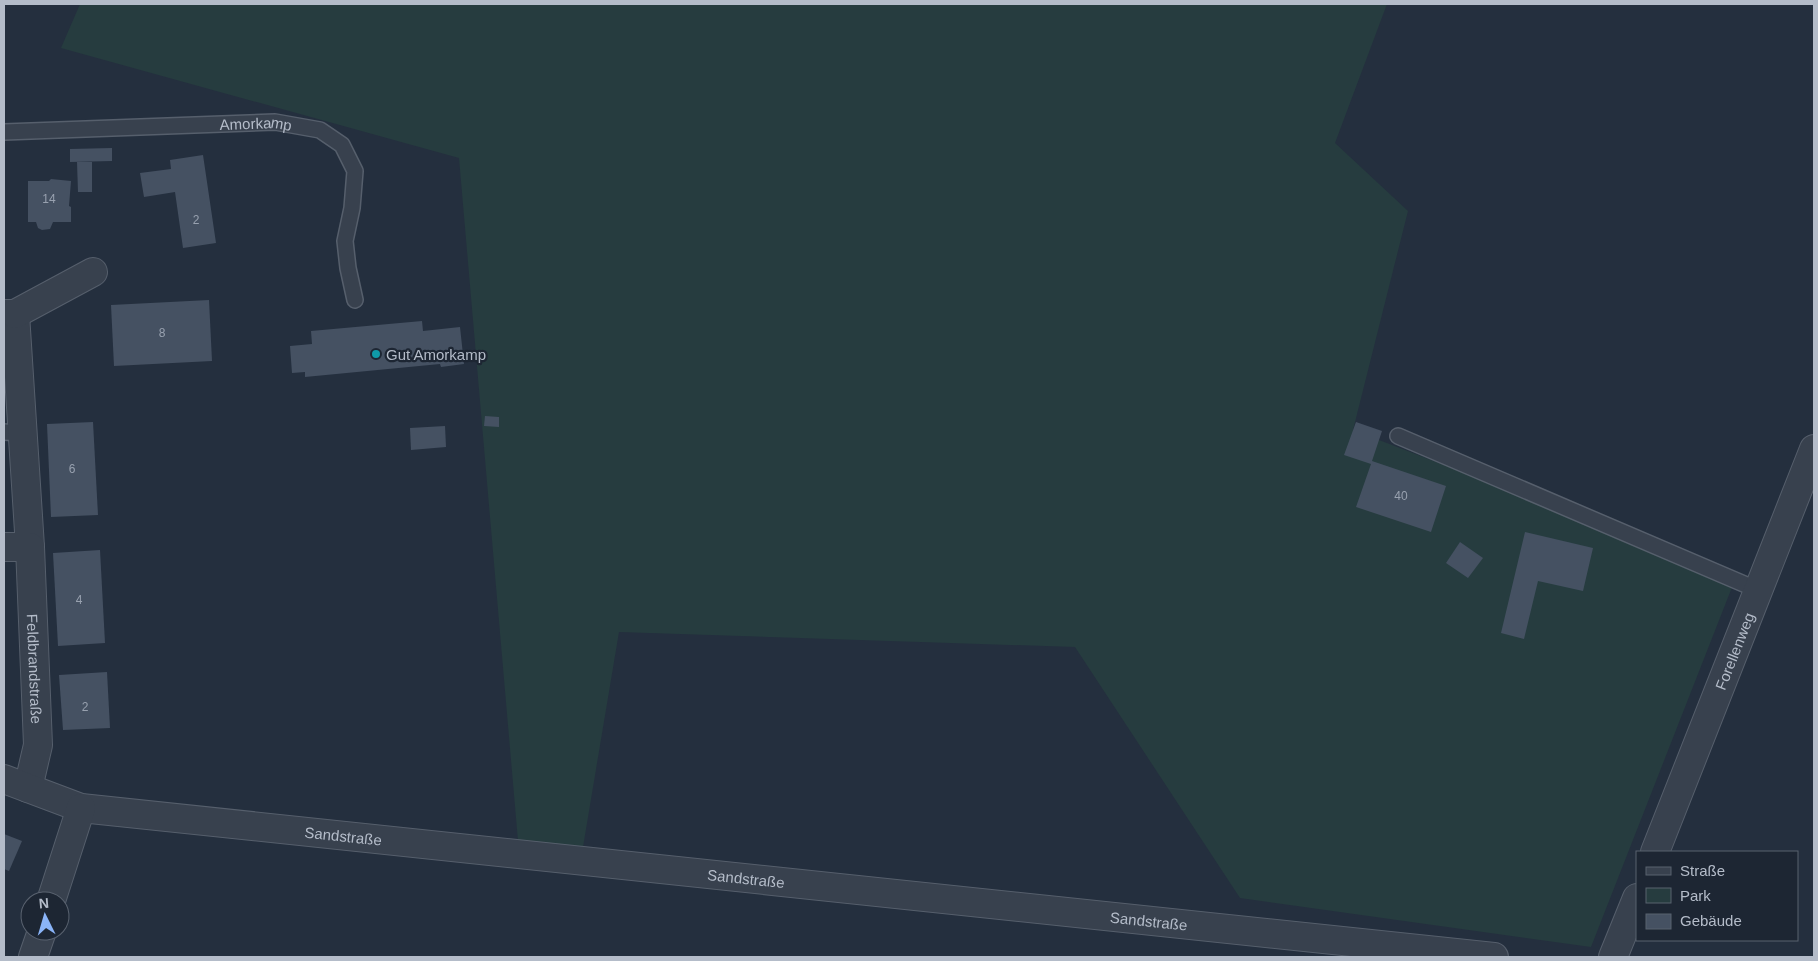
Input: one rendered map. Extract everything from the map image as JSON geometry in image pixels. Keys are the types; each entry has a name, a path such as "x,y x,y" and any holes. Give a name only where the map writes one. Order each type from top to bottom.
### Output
{"street":[{"name":"Feldbrandstraße","path":"16,783 38,745 17,547 10,314 93,272"},
{"name":"Forellenweg","path":"1655,851 1814,449"},
{"name":"Sandstraße","path":"16,783 82,808 1494,957"},
{"path":"54,891 82,808"},
{"path":"1614,957 1636,901"},
{"path":"33,957 39,941"}],"lane":[{"name":"Amorkamp","path":"4,132 275,122 320,130 342,145 355,171 352,208 345,241 348,268 355,300"},
{"path":"1398,436 1758,590"}],"green space":[{"path":"80,4 1387,4 1335,143 1408,211 1353,430 1736,577 1591,947 1240,898 1075,647 619,632 583,847 518,841 459,158 61,48"}],"building":[{"path":"112,148 112,161 70,162 70,149"},
{"path":"203,155 216,243 183,248 175,192 144,197 140,173 171,169 170,160"},
{"path":"77,162 92,162 92,192 78,192"},
{"path":"51,179 71,181 69,206 71,207 71,222 53,222 50,229 42,230 38,228 36,222 28,222 28,181 49,181"},
{"path":"209,300 212,361 114,366 111,305"},
{"name":"Gut Amorkamp","path":"422,321 423,331 460,327 464,364 441,367 440,364 305,377 305,372 292,373 290,346 312,344 311,331"},
{"path":"485,416 499,417 499,427 484,426"},
{"path":"93,422 98,515 51,517 47,424"},
{"path":"1356,422 1382,431 1372,461 1446,486 1431,532 1356,507 1371,464 1344,455"},
{"path":"445,426 446,447 411,450 410,428"},
{"path":"1525,532 1593,548 1583,591 1538,581 1524,639 1501,633"},
{"path":"1460,542 1483,558 1468,578 1446,563"},
{"path":"100,550 105,643 58,646 53,553"},
{"path":"107,672 110,728 63,730 59,675"},
{"path":"4,834 22,841 9,871 4,869"}],"place":[{"name":"Gut Amorkamp","path":"376,354"}]}
